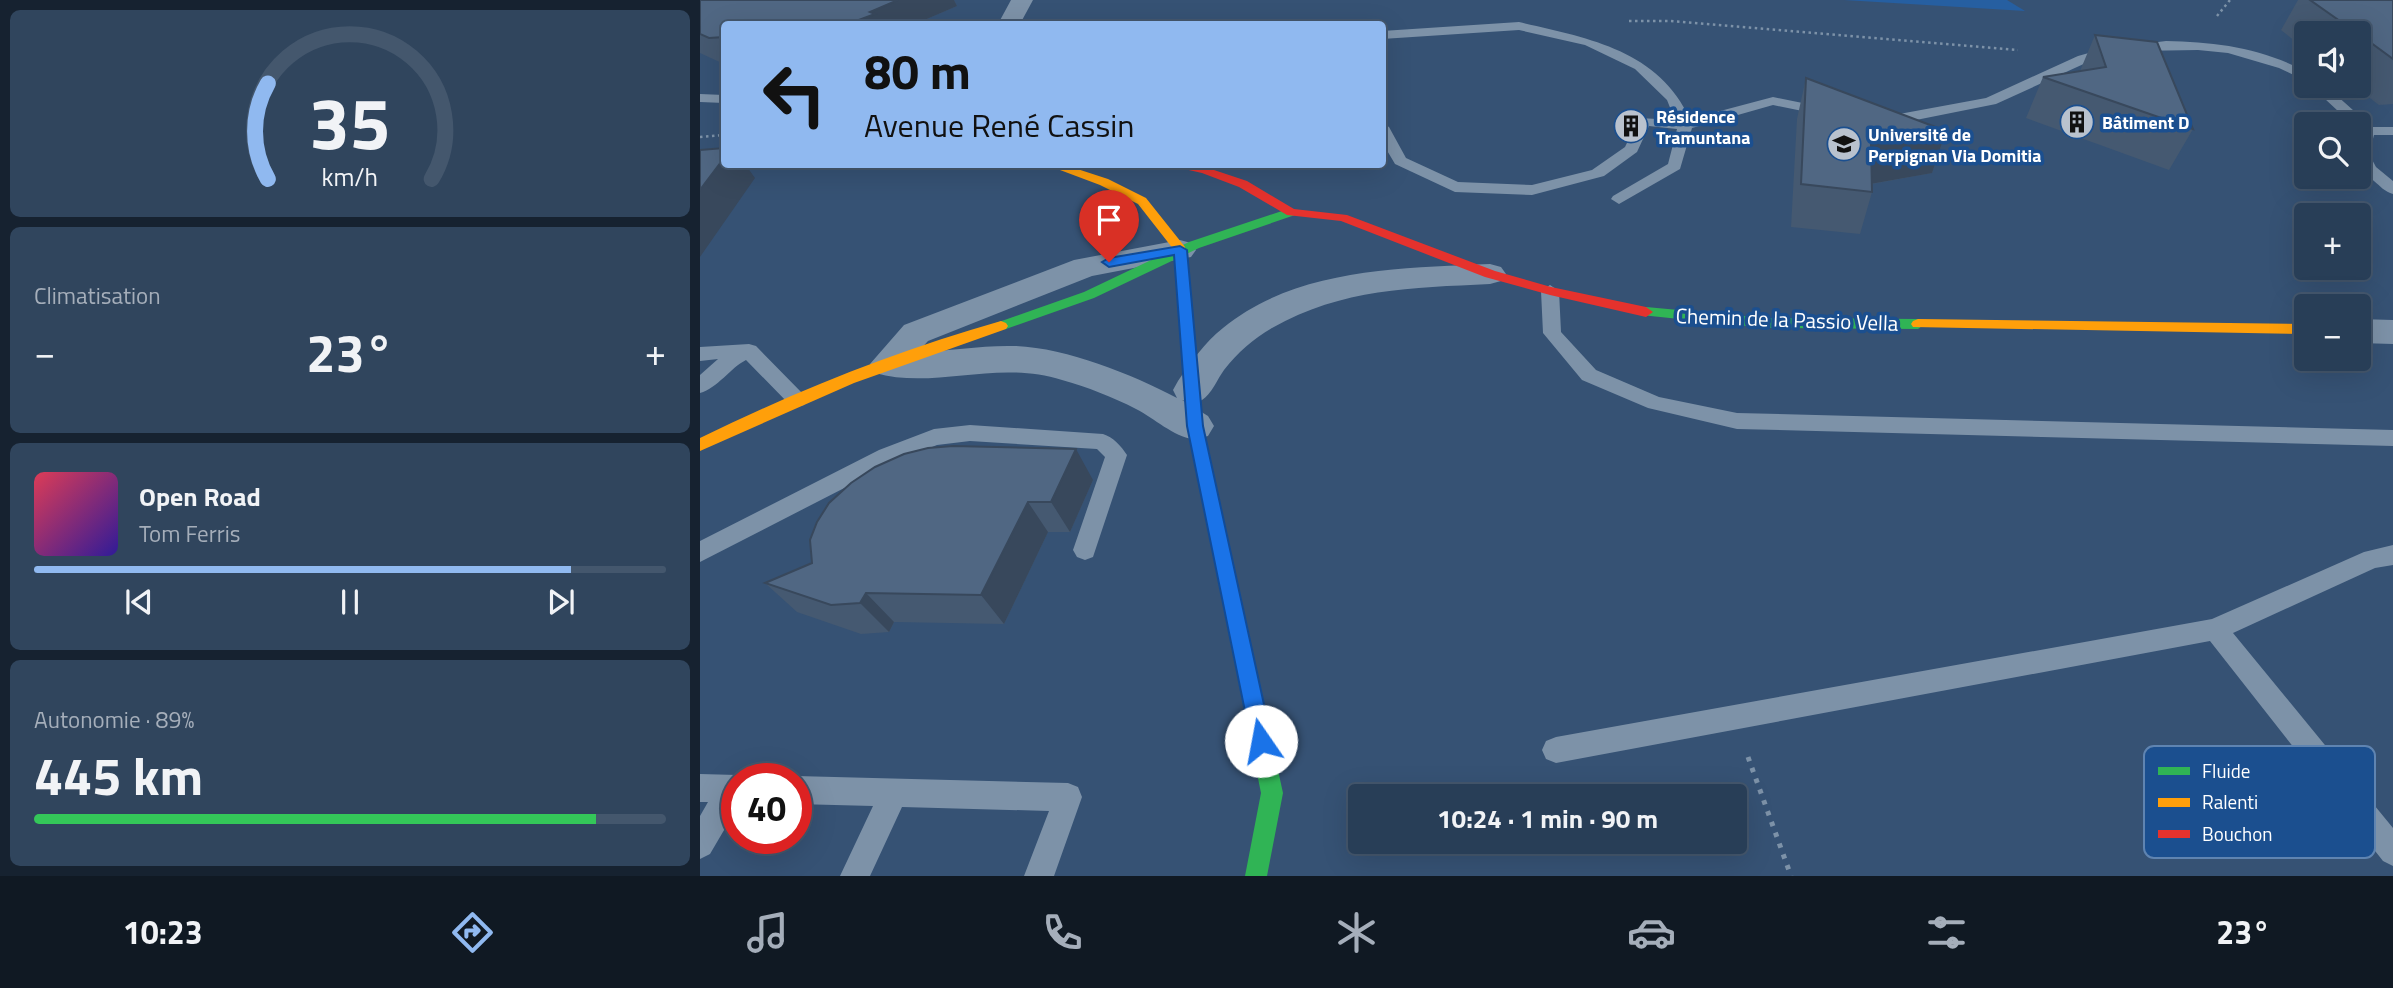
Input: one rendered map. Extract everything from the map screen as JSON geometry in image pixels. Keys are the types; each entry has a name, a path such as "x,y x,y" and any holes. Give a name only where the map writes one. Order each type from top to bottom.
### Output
{"street":[{"path":"1011,21 1022,0"},
{"path":"1061,168 1104,182 1142,201 1180,250 1195,426 1272,793 1256,876"},
{"name":"Chemin de la Passio Vella","path":"1191,168 1243,184 1290,212 1343,218 1490,274 1550,291 1657,314 1766,323 2294,329"},
{"path":"888,364 916,333 1085,267 1180,250 1290,212"},
{"path":"1191,390 1228,341 1297,300 1341,285 1390,279 1490,274"},
{"path":"2371,331 2393,332"},
{"path":"700,445 724,431 888,364 915,366 961,359 1035,360 1125,387 1157,401 1195,426"}],"lane":[{"path":"1386,35 1519,26 1589,42 1640,66 1673,98 1685,125 1675,166 1619,199"},
{"path":"1868,119 1891,121 1991,101 2077,62 2123,48 2220,48 2269,57 2294,71"},
{"path":"700,98 721,99"},
{"path":"2331,98 2347,112"},
{"path":"1386,135 1400,161 1455,187 1532,190 1598,173 1632,149 1644,121 1685,125 1773,101 1797,104 1844,117"},
{"path":"2371,131 2393,131"},
{"path":"2371,171 2393,189"},
{"path":"1550,291 1552,333 1589,375 1655,403 1737,421 2393,438"},
{"path":"700,354 749,351 797,400"},
{"path":"700,386 730,360 749,351"},
{"path":"700,552 887,456 934,437 970,433 1103,442 1116,455 1084,550"},
{"path":"1556,750 2215,629 2372,559 2393,555"},
{"path":"2215,629 2309,746"},
{"path":"700,788 721,789"},
{"path":"812,790 1068,797 1039,876"},
{"path":"855,876 894,793"},
{"path":"700,844 721,810"},
{"path":"2375,829 2393,851"}],"path":[{"path":"1625,22 1671,21 1853,37 1949,42 2044,52 2077,62"},
{"path":"700,137 721,135"},
{"path":"1733,717 1791,876"}],"shaded area":[{"path":"1844,0 2007,0 2025,11"}],"building":[{"path":"700,0 898,0 870,12 875,14 856,21 721,21 721,37 709,38 700,34"},
{"path":"2310,0 2393,0 2393,59 2371,43 2371,21 2340,21"},
{"path":"2095,35 2157,42 2193,129 2043,77 2106,67"},
{"path":"1806,78 1946,131 1871,144 1872,192 1801,184"},
{"path":"721,148 721,162 700,190 700,150"},
{"path":"953,446 1076,449 1051,502 1028,502 981,595 866,593 860,603 831,605 765,583 812,563 810,540 817,522 829,503 851,483 875,467 904,454"}],"traffic: fast":[{"path":"1001,326 1089,295 1194,245 1291,212"},
{"path":"1646,312 1766,323 1918,324"},
{"path":"1191,380 1195,426 1272,793 1256,876"}],"traffic: slow":[{"path":"1061,168 1104,182 1142,201 1180,250 1191,380"},
{"path":"1918,324 2294,329"},
{"path":"700,445 811,394 1001,326"}],"traffic: jam":[{"path":"1192,168 1243,184 1291,212 1343,218 1490,274 1550,291 1646,312"}],"place":[{"name":"Bâtiment D","path":"2077,122"},
{"name":"Résidence Tramuntana","path":"1631,126"},
{"name":"Université de Perpignan Via Domitia","path":"1844,144"}],"route":[{"path":"1109,262 1180,250 1195,426 1261,741"}]}
